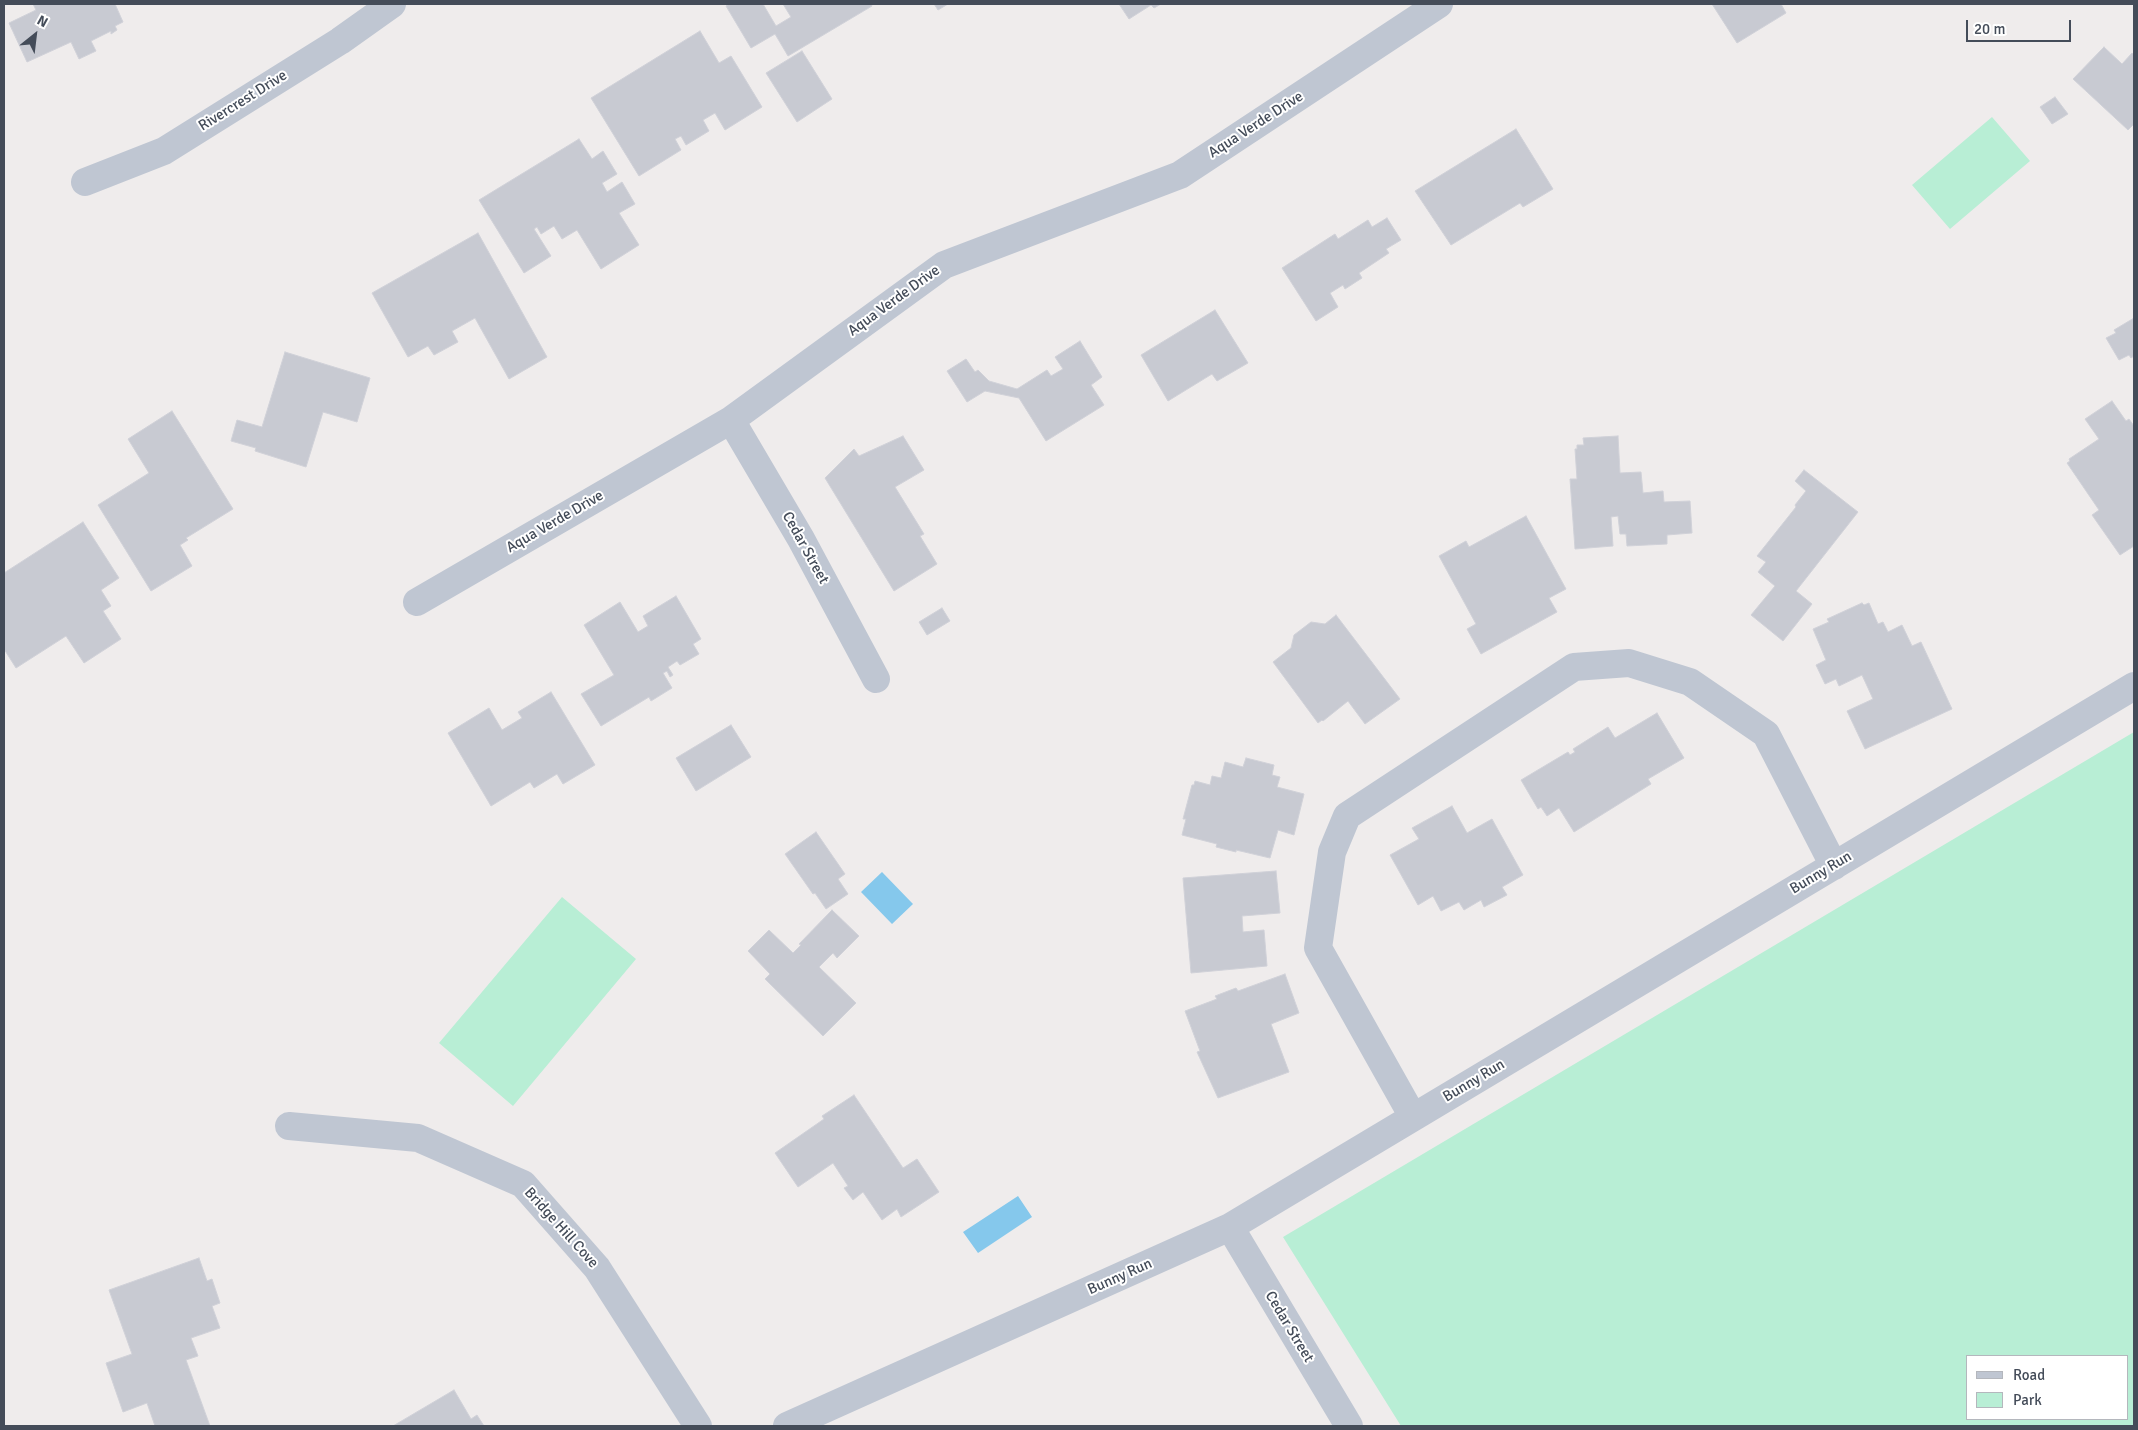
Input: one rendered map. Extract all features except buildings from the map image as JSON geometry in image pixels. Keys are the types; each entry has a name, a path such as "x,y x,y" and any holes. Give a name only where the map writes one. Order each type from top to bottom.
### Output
{"street":[{"name":"Rivercrest Drive","path":"86,182 164,151 340,41 392,4"},
{"name":"Aqua Verde Drive","path":"417,602 731,420 944,265 1180,175 1439,4"},
{"name":"Cedar Street","path":"731,420 801,539 876,679"},
{"path":"1414,1117 1318,948 1332,852 1347,816 1574,667 1629,663 1690,682 1766,734 1834,866"},
{"name":"Bunny Run","path":"787,1426 1230,1227 2134,686"},
{"name":"Bridge Hill Cove","path":"289,1126 418,1138 523,1184 597,1268 698,1426"},
{"name":"Cedar Street","path":"1230,1227 1349,1426"}],"green space":[{"path":"1992,117 2030,161 1950,229 1912,185"},
{"path":"2134,732 2134,1426 1401,1426 1283,1237"},
{"path":"562,897 636,959 513,1106 439,1043"}],"water":[{"path":"882,872 913,904 892,924 861,892"},
{"path":"1018,1196 1032,1217 978,1253 963,1232"}]}
